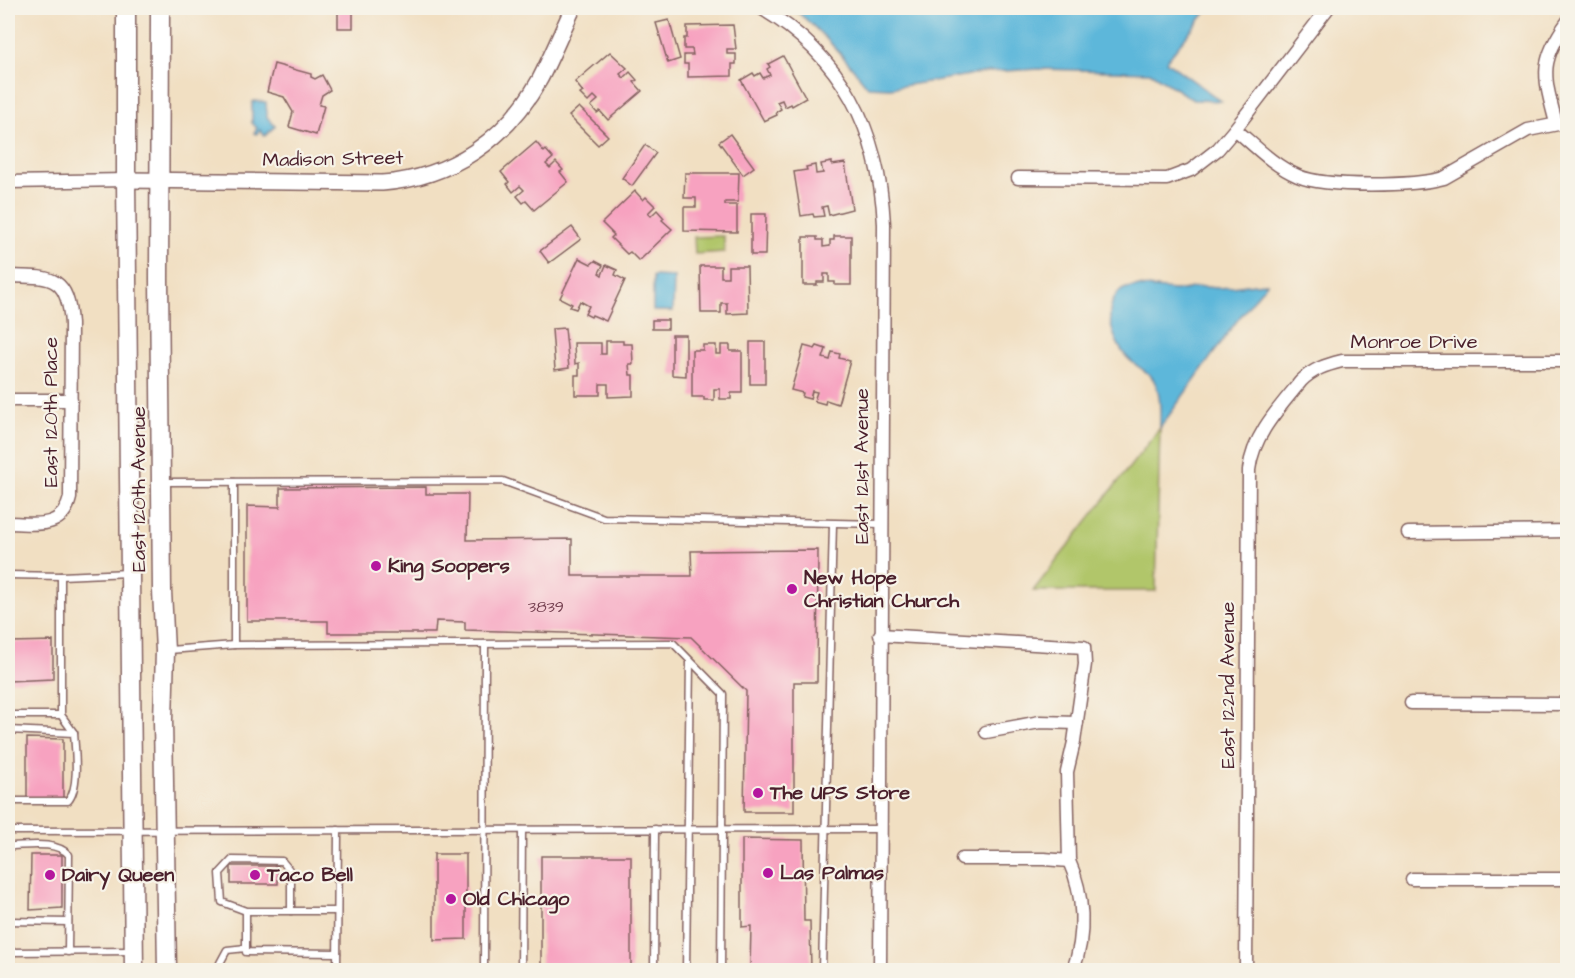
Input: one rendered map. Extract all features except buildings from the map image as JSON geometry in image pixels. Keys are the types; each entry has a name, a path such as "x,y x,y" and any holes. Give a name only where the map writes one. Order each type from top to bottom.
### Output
{"main road":[{"name":"East 120th Avenue","path":"126,8 134,970"},
{"name":"East 120th Avenue","path":"160,8 161,482 165,651 163,720 167,970"}],"street":[{"name":"Madison Street","path":"8,182 160,179 382,183 410,179 459,163 498,134 529,96 540,78 573,8"},
{"name":"East 121st Avenue","path":"760,8 787,25 823,59 855,105 865,124 877,162 882,198 884,224 880,970"},
{"path":"1018,178 1167,179 1183,174 1207,159 1235,129 1329,8"},
{"path":"1235,129 1284,168 1306,179 1330,183 1390,183 1431,181 1444,177 1528,130 1562,123 1547,88 1547,59 1556,37 1568,21"},
{"name":"East 120th Place","path":"8,276 46,278 64,290 70,304 71,400 70,498 62,517 44,524 8,523"},
{"name":"Monroe Drive","path":"1280,408 1308,374 1324,365 1342,361 1568,360"},
{"path":"8,400 71,400"},
{"name":"East 122nd Avenue","path":"1246,970 1248,470 1254,446 1280,408"},
{"path":"1408,533 1568,531"},
{"path":"880,635 1084,647 1086,664 1067,772 1069,861 1077,878 1081,911 1080,951 1073,970"},
{"path":"1411,704 1568,704"},
{"path":"986,732 1040,722 1077,723"},
{"path":"962,859 1044,858 1069,861"},
{"path":"1412,879 1568,879"}],"lane":[{"path":"161,482 502,481 604,518 881,524"},
{"path":"234,482 234,645"},
{"path":"822,970 833,524"},
{"path":"8,575 62,576 130,573"},
{"path":"8,801 68,801 73,796 75,786 74,733 61,715 62,576"},
{"path":"165,651 234,645 673,643 723,694 721,970"},
{"path":"484,970 485,644"},
{"path":"686,970 690,661"},
{"path":"8,715 61,715"},
{"path":"8,730 74,733"},
{"path":"654,829 654,970"},
{"path":"8,831 881,829"},
{"path":"337,970 338,830"},
{"path":"521,970 522,830"},
{"path":"8,846 56,846 65,850 69,855 68,952"},
{"path":"291,911 291,872 282,861 232,860 220,873 222,902 246,911 291,911 337,911"},
{"path":"246,911 246,952 337,953"},
{"path":"8,921 68,922"},
{"path":"220,970 220,963 227,950 246,948"},
{"path":"8,952 134,951"},
{"path":"36,970 52,968 60,970"}],"green space":[{"path":"724,236 724,252 695,254 694,237"},
{"path":"1160,428 1156,591 1033,591"}],"water":[{"path":"792,8 1209,8 1166,61 1221,101 1193,100 1150,72 1040,69 988,72 890,88 868,87 832,45"},
{"path":"254,101 266,102 267,117 275,126 265,136 260,130 257,134 254,133 257,128 252,123 252,103"},
{"path":"653,276 674,277 673,311 653,311"},
{"path":"1267,283 1160,428 1160,400 1154,380 1125,355 1116,341 1110,318 1113,300 1119,292 1137,286 1181,290"}],"place":[{"name":"King Soopers","path":"376,566"},
{"name":"New Hope Christian Church","path":"792,589"},
{"name":"The UPS Store","path":"758,793"},
{"name":"Las Palmas","path":"768,873"},
{"name":"Dairy Queen","path":"50,875"},
{"name":"Taco Bell","path":"255,875"},
{"name":"Old Chicago","path":"451,899"}]}
